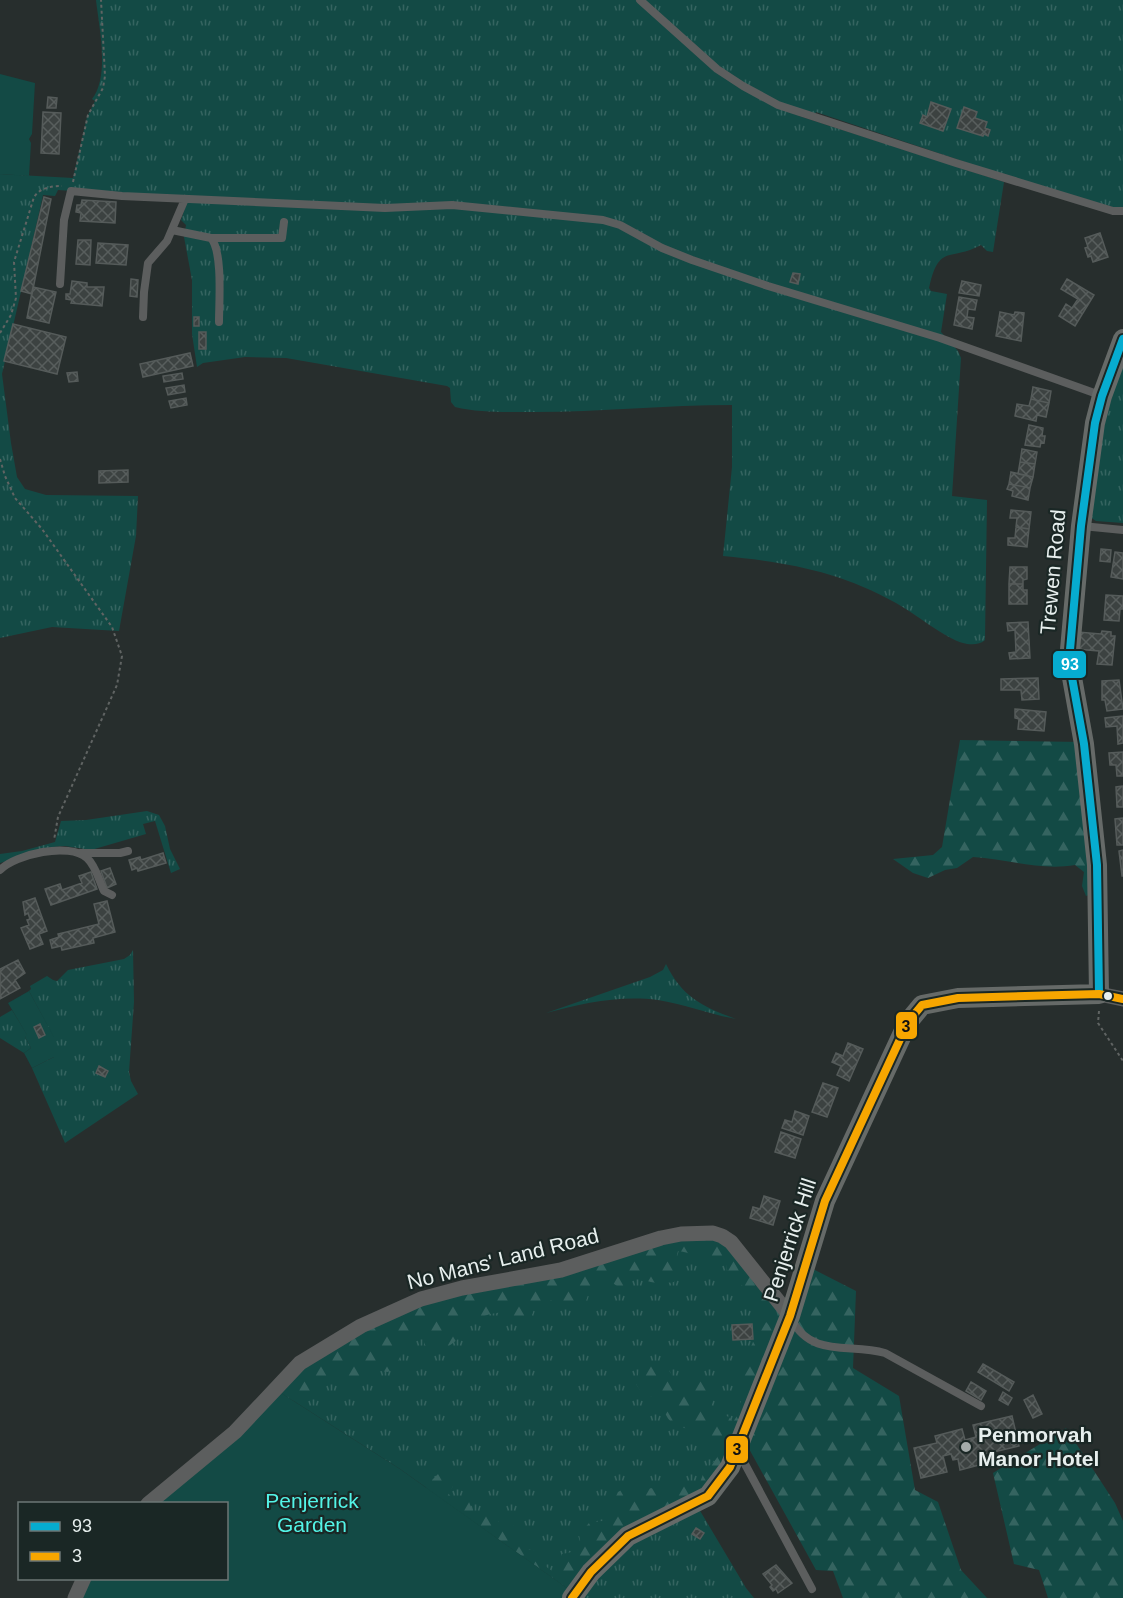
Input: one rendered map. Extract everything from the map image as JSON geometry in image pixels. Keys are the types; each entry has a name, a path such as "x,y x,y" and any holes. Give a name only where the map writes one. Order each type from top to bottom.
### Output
{"street":[{"name":"Trewen Road","path":"1099,994 1097,865 1084,744 1069,661 1081,526 1095,423 1102,396 1123,339"},
{"path":"1099,994 1123,999"},
{"name":"Penjerrick Hill","path":"572,1598 591,1572 628,1536 708,1496 730,1467 790,1316 825,1201 908,1022 922,1005 958,998 1099,994"},
{"name":"No Mans' Land Road","path":"149,1502 235,1432 300,1363 362,1326 432,1295 561,1269 661,1238 710,1232 731,1242 790,1316"},
{"path":"75,1598 83,1580"}],"lane":[{"path":"640,0 717,69 742,86 778,105 978,170 1113,211 1123,211"},
{"path":"60,284 64,220 71,191 185,199 385,207 452,205 603,220 620,225 662,248 692,260 768,286 940,338 1102,396"},
{"path":"143,318 148,263 163,247 185,199"},
{"path":"172,230 211,238 282,238 284,222"},
{"path":"211,238 218,262 219,322"},
{"path":"1081,526 1123,530"},
{"path":"0,870 12,861 54,850 79,853 128,851"},
{"path":"79,853 93,864 104,891 112,895"},
{"path":"790,1316 796,1327 814,1344 872,1349 885,1353 981,1406"},
{"path":"737,1449 812,1589"}],"path":[{"path":"71,187 88,116 103,88 105,76 101,0"},
{"path":"0,333 11,315 16,298 14,262 34,197 37,192 47,188 65,187"},
{"path":"0,459 15,498 42,529 112,627 122,656 122,669 117,685 58,817 54,833 54,850"},
{"path":"1099,994 1098,1023 1123,1061"}],"green space":[{"path":"96,0 1123,0 1123,207 1112,207 986,169 816,112 814,118 799,116 1004,182 993,252 987,251 981,245 941,259 929,288 931,291 947,294 941,332 958,351 961,358 952,496 987,500 985,640 972,644 956,641 896,603 854,583 833,576 769,561 723,556 732,467 732,405 559,412 484,411 455,407 451,402 450,388 447,386 286,358 245,357 203,363 197,367 192,334 192,280 184,237 186,225 181,220 188,199 58,190 55,196 43,195 2,374 17,477 25,489 46,495 138,496 136,536 119,631 52,627 0,638 0,174 73,178 87,117 95,101 92,99 101,78 102,51"},
{"path":"0,74 35,83 32,134 29,139 31,143 29,176 0,174"},
{"path":"1123,365 1123,523 1096,521 1090,517 1104,426 1110,399"},
{"path":"960,740 1082,742 1091,894 1086,896 1082,886 1084,872 1075,865 1049,867 973,857 957,868 945,870 928,878 913,873 893,859 933,855 942,847"},
{"path":"147,811 159,815 165,826 170,849 180,869 171,873 155,821 143,824 146,834 91,850 65,846 52,847 0,863 0,854 55,842 61,821 86,820"},
{"path":"133,950 134,1002 129,1072 138,1094 65,1143 32,1068 54,1057 54,1038 29,991 30,986 47,976 57,981 68,970 124,959"},
{"path":"666,964 686,993 713,1010 736,1019 668,1002 644,999 602,1001 546,1013 650,977 663,970"},
{"path":"29,991 54,1037 54,1057 32,1068 24,1053 31,1048 25,1037 27,1035 8,1003"},
{"path":"12,1010 28,1036 25,1037 31,1048 24,1053 0,1038 0,1017"},
{"path":"713,1236 783,1314 728,1466 627,1534 574,1593 400,1469 278,1391 303,1367"},
{"path":"664,1240 723,1240 773,1302 770,1307 754,1307 744,1298 745,1288 728,1274 726,1264 703,1260 678,1251 676,1259 682,1268 674,1282 653,1282 635,1273 628,1287 621,1289 610,1281 607,1287 589,1292 585,1304 575,1309 563,1305 558,1298 535,1306 531,1318 522,1324 506,1322 503,1312 490,1314 462,1324 457,1340 442,1351 425,1345 421,1332 406,1336 398,1364 388,1372 364,1371 357,1379 342,1377 334,1373 325,1379 316,1391 292,1400 278,1391 303,1367 365,1329 424,1301"},
{"path":"809,1267 856,1291 853,1368 899,1396 915,1490 938,1502 961,1570 987,1598 843,1598 833,1571 816,1570 748,1447 742,1443"},
{"path":"766,1322 775,1330 741,1430 706,1495 627,1534 574,1593 426,1488 432,1485 432,1480 439,1473 449,1476 454,1485 448,1493 453,1503 461,1500 469,1502 473,1512 478,1515 483,1510 494,1512 501,1526 511,1523 524,1535 526,1549 538,1551 544,1565 556,1574 562,1554 582,1550 579,1535 589,1523 614,1519 611,1507 618,1492 635,1482 641,1489 654,1488 665,1497 671,1482 699,1485 704,1473 718,1455 716,1440 705,1441 697,1428 679,1427 669,1419 664,1411 662,1395 644,1396 636,1384 639,1370 652,1364 666,1365 675,1384 679,1385 688,1377 703,1378 714,1389 711,1412 719,1411 733,1422 741,1410 741,1394 750,1389 740,1385 734,1378 735,1367 749,1360 749,1351 753,1342 761,1340 757,1325"},
{"name":"Penjerrick Garden","path":"278,1391 400,1469 574,1593 571,1598 81,1598 89,1580 228,1580 228,1502 154,1502"},
{"path":"1066,1428 1115,1503 1123,1521 1123,1598 1048,1598 1039,1570 1014,1564 993,1473"},
{"path":"696,1504 754,1598 575,1598 630,1538"}],"building":[{"path":"48,97 57,98 56,108 47,108"},
{"path":"931,102 951,109 943,131 920,123 923,115 927,117"},
{"path":"964,107 977,112 975,118 987,122 985,128 990,130 988,136 957,128"},
{"path":"43,112 61,113 59,154 41,153"},
{"path":"44,197 51,199 32,294 21,291"},
{"path":"82,200 116,202 115,223 80,221 81,213 76,212 77,205 81,205"},
{"path":"1100,233 1108,257 1093,262 1091,256 1088,257 1085,248 1088,247 1085,238"},
{"path":"78,240 91,240 90,265 76,264"},
{"path":"98,243 128,245 126,265 96,263"},
{"path":"793,273 800,274 798,284 790,282"},
{"path":"131,279 138,280 137,297 130,296"},
{"path":"1067,279 1094,295 1075,326 1059,316 1066,304 1072,308 1078,299 1061,289"},
{"path":"72,281 87,283 87,287 104,287 102,306 71,303 72,300 66,299 66,294 70,294"},
{"path":"962,281 981,285 979,296 959,293"},
{"path":"33,287 56,292 49,323 27,318"},
{"path":"959,297 977,300 975,310 968,309 967,317 974,318 972,329 954,325"},
{"path":"1000,312 1014,315 1015,312 1024,313 1021,341 996,336"},
{"path":"194,317 199,317 199,326 194,326"},
{"path":"13,324 66,337 57,374 4,361"},
{"path":"199,332 206,332 206,349 199,349"},
{"path":"190,353 193,366 143,377 140,364"},
{"path":"77,372 78,381 69,382 67,373"},
{"path":"182,373 183,379 164,382 163,376"},
{"path":"184,385 185,392 168,395 166,388"},
{"path":"1033,387 1051,391 1049,403 1031,399"},
{"path":"186,398 187,405 171,408 169,401"},
{"path":"1031,399 1049,403 1046,417 1037,415 1036,421 1015,416 1017,404 1029,406"},
{"path":"1029,425 1043,428 1044,443 1041,442 1040,447 1025,445"},
{"path":"1022,449 1037,452 1035,464 1020,462"},
{"path":"1020,462 1035,464 1033,477 1018,474"},
{"path":"128,470 128,482 99,483 99,471"},
{"path":"1011,472 1033,477 1030,488 1009,484"},
{"path":"1009,484 1030,488 1028,500 1012,496 1013,491 1007,489"},
{"path":"1011,510 1031,512 1029,529 1016,527 1017,518 1010,518"},
{"path":"1016,527 1029,529 1027,547 1008,545 1008,538 1015,538"},
{"path":"1101,549 1111,550 1110,562 1100,561"},
{"path":"1115,552 1123,553 1123,579 1111,577"},
{"path":"1010,567 1027,567 1027,579 1023,580 1023,584 1009,584"},
{"path":"1009,584 1023,584 1023,590 1027,590 1027,604 1009,604"},
{"path":"1106,595 1123,596 1123,609 1120,609 1119,621 1104,620"},
{"path":"1028,622 1030,658 1010,659 1009,653 1016,652 1015,630 1008,631 1007,623"},
{"path":"1102,631 1111,632 1111,636 1115,636 1112,665 1097,664 1099,651 1076,649 1078,632 1101,634"},
{"path":"1038,678 1039,699 1022,700 1021,690 1001,690 1001,679"},
{"path":"1119,680 1123,709 1107,711 1105,700 1102,700 1102,681"},
{"path":"1015,709 1046,712 1044,731 1018,729 1019,719 1015,718"},
{"path":"1123,716 1123,743 1118,744 1117,726 1106,727 1105,718"},
{"path":"1123,752 1123,776 1117,776 1116,765 1110,765 1109,753"},
{"path":"1123,786 1123,807 1117,807 1116,787"},
{"path":"1123,818 1123,845 1117,845 1115,819"},
{"path":"1123,850 1123,876 1122,876 1119,851"},
{"path":"163,853 166,863 138,871 137,868 132,870 129,860 140,857 141,860"},
{"path":"110,868 116,884 107,888 101,871"},
{"path":"91,872 97,889 51,905 45,889 60,884 62,890 82,883 79,876"},
{"path":"35,898 47,931 39,934 43,944 30,949 21,928 29,925 27,920 30,919 28,913 25,915 23,902"},
{"path":"107,901 115,932 93,938 94,943 62,950 61,946 52,948 50,940 59,937 58,934 99,924 94,904"},
{"path":"18,960 25,973 15,980 20,988 0,999 0,969"},
{"path":"40,1024 45,1035 39,1038 34,1027"},
{"path":"848,1043 863,1049 849,1081 837,1075 841,1066 832,1062 836,1053 843,1056"},
{"path":"99,1066 108,1071 105,1077 96,1073"},
{"path":"823,1083 838,1088 827,1117 812,1112"},
{"path":"795,1111 809,1116 803,1135 782,1128 785,1120 792,1122"},
{"path":"781,1132 801,1139 795,1158 775,1152"},
{"path":"764,1196 780,1201 773,1225 750,1218 753,1207 760,1209"},
{"path":"752,1324 753,1339 733,1340 732,1325"},
{"path":"983,1364 1014,1382 1009,1391 978,1372"},
{"path":"971,1382 986,1391 981,1400 966,1391"},
{"path":"1003,1392 1012,1398 1008,1405 999,1400"},
{"path":"1033,1395 1042,1414 1033,1418 1024,1400"},
{"name":"Penmorvah Manor Hotel","path":"1012,1416 1019,1446 981,1455 983,1464 960,1470 958,1459 953,1460 951,1454 943,1456 947,1472 921,1478 914,1448 937,1443 935,1436 962,1429 965,1440 976,1437 973,1425"},
{"path":"696,1528 704,1533 700,1539 692,1534"},
{"path":"776,1565 792,1583 778,1593 776,1589 773,1591 770,1587 772,1585 763,1574"}],"transit line":[{"name":"93","path":"1099,994 1097,865 1084,744 1069,661 1081,526 1095,423 1102,396 1123,339"},
{"name":"3","path":"572,1598 591,1572 628,1536 708,1496 730,1467 790,1316 825,1201 908,1022 922,1005 958,998 1099,994 1123,999"}],"place":[{"name":"Penmorvah Manor Hotel","path":"966,1447"}]}
